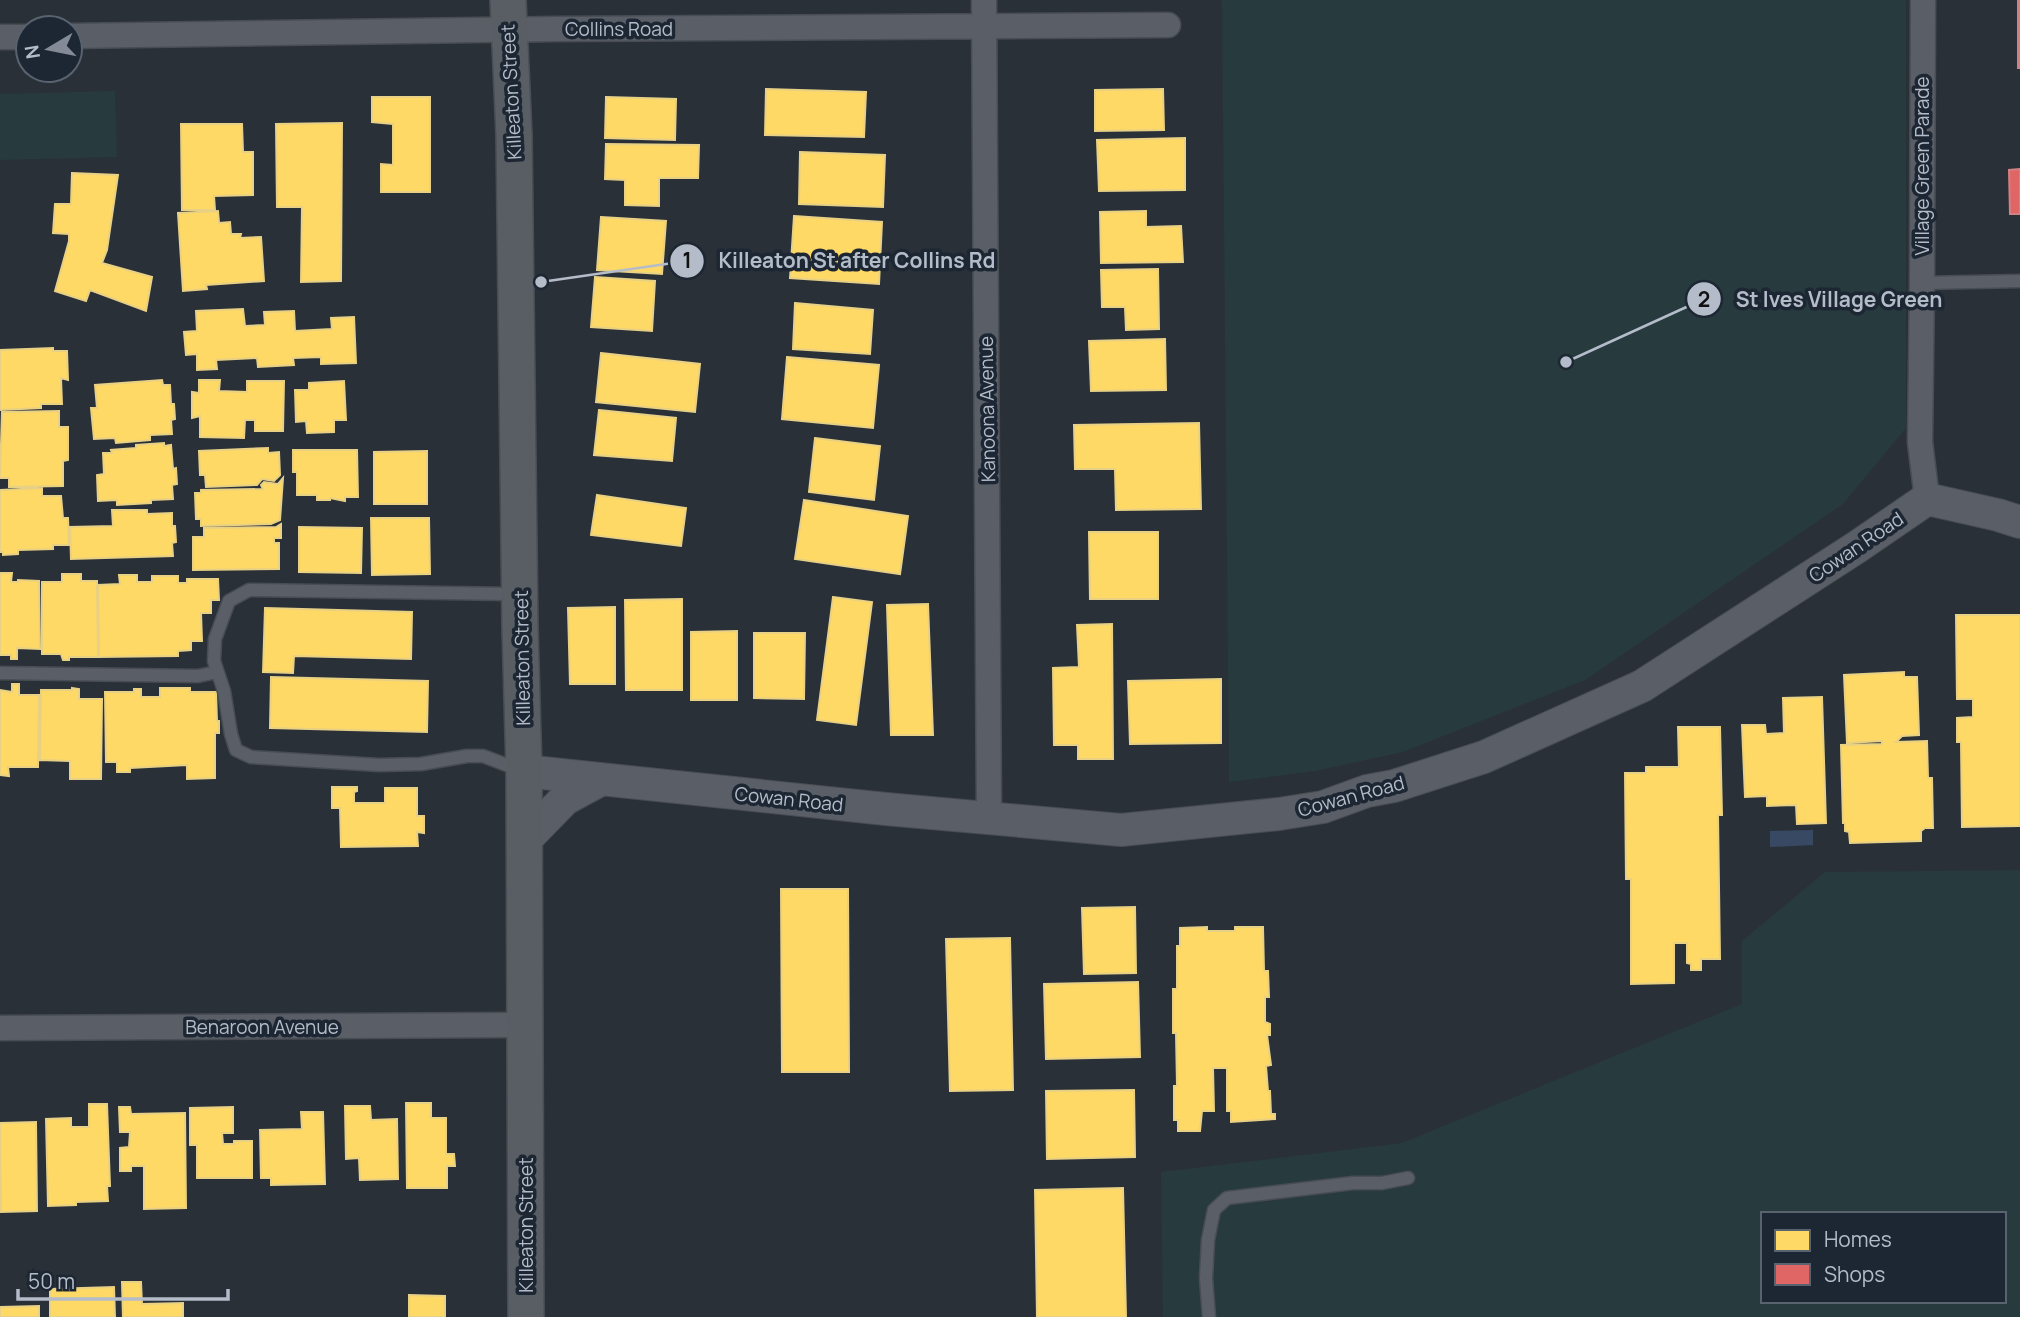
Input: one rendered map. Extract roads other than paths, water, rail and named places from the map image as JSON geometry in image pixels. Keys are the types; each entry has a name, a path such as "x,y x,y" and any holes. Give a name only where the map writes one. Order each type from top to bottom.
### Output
{"main road":[{"name":"Killeaton Street","path":"508,15 514,135 525,840 526,1317"}],"street":[{"name":"Kanoona Avenue","path":"984,0 989,819"},
{"name":"Village Green Parade","path":"1923,0 1920,442 1927,499"},
{"name":"Collins Road","path":"84,35 508,15 553,29 1168,25"},
{"name":"Cowan Road","path":"524,771 1121,830 1323,807 1367,791 1394,786 1484,757 1642,686 1927,499"},
{"path":"1927,499 1998,514 2020,522"},
{"path":"525,840 565,799 602,779"},
{"name":"Benaroon Avenue","path":"0,1028 525,1025"}],"lane":[{"path":"1922,284 2020,281"},
{"path":"520,594 249,590 229,601 215,639 214,661 224,691 236,750 251,757 379,765 421,764 483,756 524,771"},
{"path":"0,673 198,676 217,673"},
{"path":"1209,1317 1206,1278 1208,1240 1214,1210 1227,1198 1353,1183 1382,1183 1408,1178"}],"water":[{"path":"1813,830 1813,845 1770,847 1770,831"}],"place":[{"name":"Killeaton St after Collins Rd","path":"541,282"},
{"name":"St Ives Village Green","path":"1566,362"}]}
